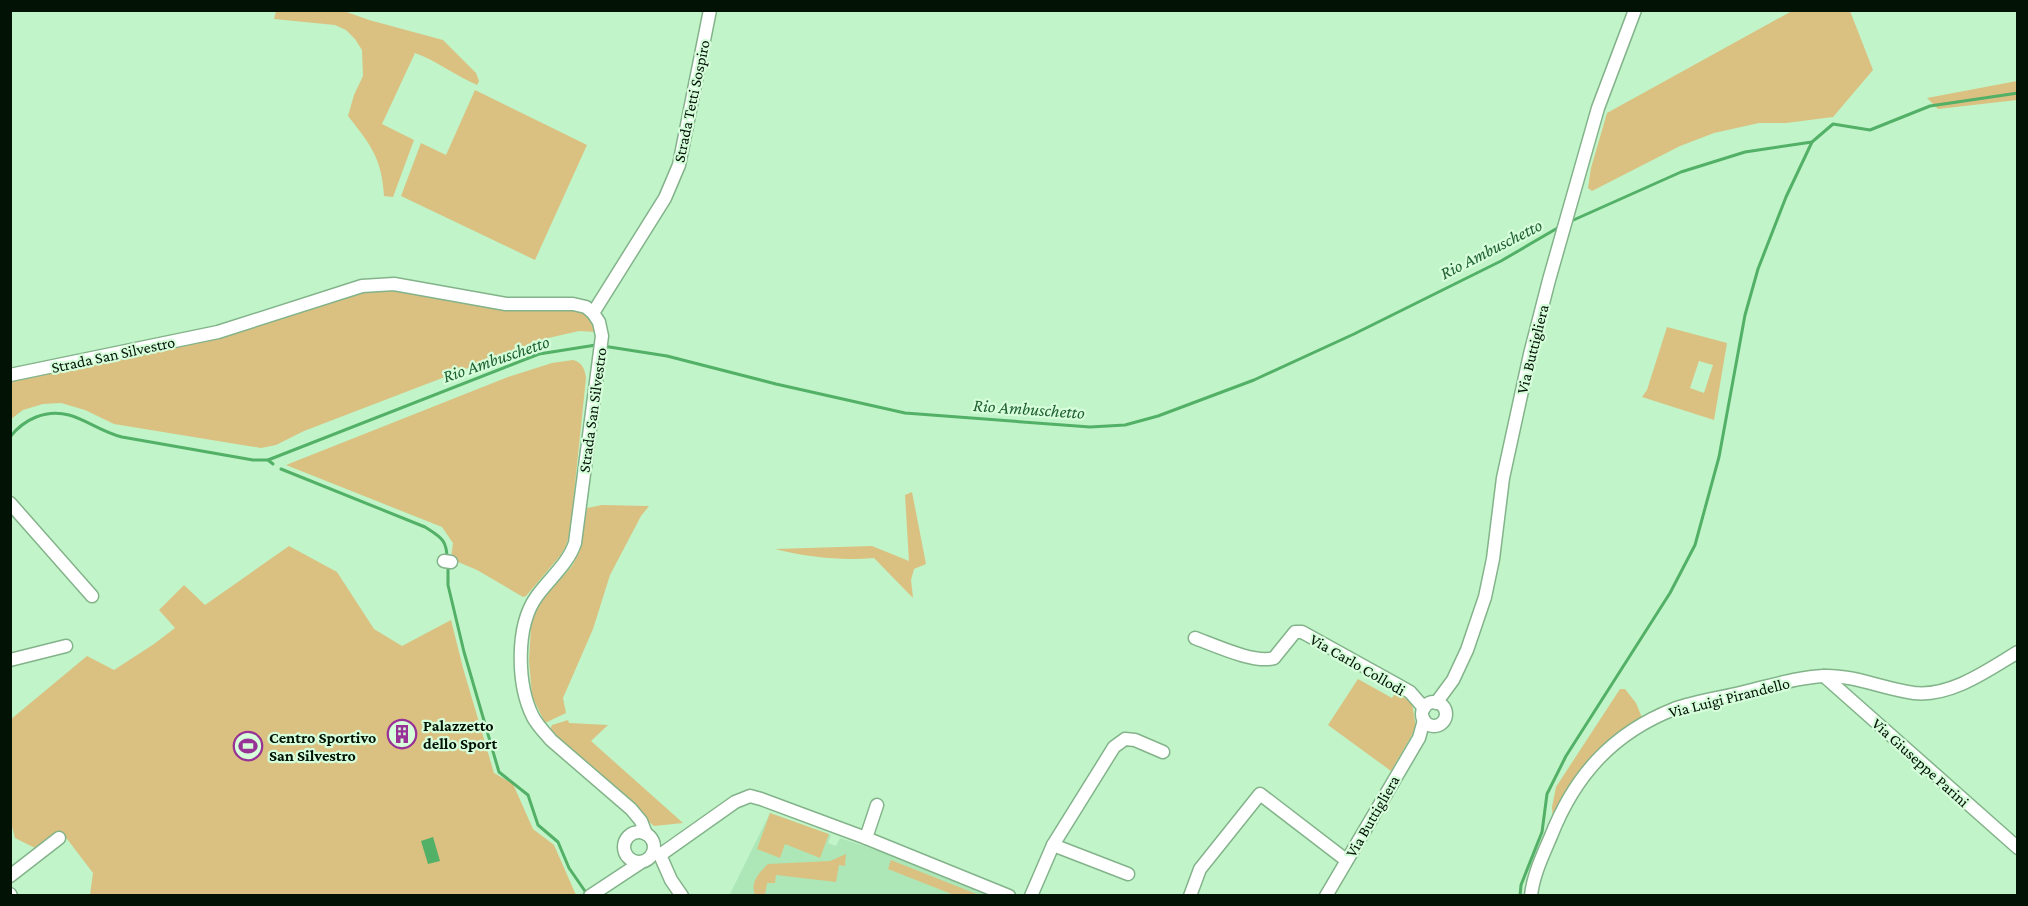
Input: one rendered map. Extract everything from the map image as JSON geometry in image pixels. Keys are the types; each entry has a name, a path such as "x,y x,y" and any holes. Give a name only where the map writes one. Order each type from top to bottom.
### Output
{"street":[{"name":"Strada Tetti Sospiro","path":"593,313 665,198 679,165 710,10"},
{"name":"Via Buttigliera","path":"1326,896 1446,691 1467,650 1485,597 1493,559 1503,478 1549,280 1598,108 1635,10"},
{"name":"Strada San Silvestro","path":"10,375 218,332 362,286 394,284 506,303 573,303 586,307 599,322 602,336 575,543 567,560 531,606 521,642 521,660 527,699 533,717 551,740 631,809 649,836"},
{"path":"10,503 92,596"},
{"name":"Via Carlo Collodi","path":"1195,638 1255,658 1269,660 1274,658 1295,632 1302,632 1396,684 1432,713"},
{"path":"10,660 66,646"},
{"name":"Via Luigi Pirandello","path":"1531,896 1532,883 1565,805 1580,780 1619,738 1648,721 1676,708 1824,676 1916,693 1946,689 1983,673 2018,651"},
{"name":"Via Giuseppe Parini","path":"1824,676 2018,848"},
{"path":"1031,896 1053,845 1114,747 1125,739 1135,740 1163,752"},
{"path":"1190,896 1200,869 1260,794 1346,860"},
{"path":"592,894 682,839 735,802 750,796 866,838 1009,896"},
{"name":"Strada San Silvestro","path":"621,801 631,824 627,838"},
{"path":"866,838 877,805"},
{"path":"606,885 621,864 627,838 636,833 671,841 682,839"},
{"path":"649,836 650,857 682,896"},
{"path":"10,876 59,838"},
{"path":"1053,845 1128,874"},
{"path":"624,852 630,860 650,857"}],"shaded area":[{"path":"276,11 344,11 443,40 476,73 479,81 477,85 415,53 382,124 414,140 393,197 384,196 381,171 374,152 348,116 363,76 362,50 346,30 335,25 274,19"},
{"path":"1792,11 1850,11 1873,70 1833,117 1786,123 1759,123 1714,133 1680,146 1592,191 1588,188 1591,168 1607,113"},
{"path":"2017,81 2017,100 1938,109 1927,98"},
{"path":"475,90 587,145 535,260 401,196 421,143 446,155"},
{"path":"388,288 571,308 587,317 596,332 579,331 544,339 304,431 276,445 261,448 114,424 85,410 61,403 43,404 23,410 11,419 11,380 355,293"},
{"path":"1667,327 1727,343 1714,420 1642,397 1647,390","holes":["1699,361 1713,365 1704,393 1690,388"]},
{"path":"573,360 582,366 586,378 570,532 560,556 526,596 523,597 477,570 451,559 453,543 442,527 286,465 508,377 552,363"},
{"path":"912,492 926,564 914,569 911,580 913,598 874,558 824,558 775,549 872,546 909,561 905,495"},
{"path":"602,505 649,506 641,516 610,575 593,629 563,698 566,713 545,723 532,696 529,660 531,628 536,607 572,566 580,550 587,508"},
{"name":"Centro Sportivo San Silvestro","path":"289,546 337,572 374,629 402,646 451,620 494,773 513,784 533,829 554,845 576,895 90,895 93,873 61,831 37,849 15,838 10,819 10,720 87,656 114,670 175,628 159,610 184,585 205,605"},
{"path":"1358,679 1392,698 1396,692 1412,703 1416,728 1391,771 1328,725"},
{"path":"1620,689 1625,689 1636,703 1643,720 1634,725 1553,821 1552,807 1556,787"},
{"path":"568,720 569,723 608,725 591,741 683,823 654,826 640,814 550,730 552,725"},
{"path":"770,813 831,835 828,843 836,846 840,838 891,855 989,895 729,896"},
{"path":"770,813 829,834 820,858 785,844 780,858 757,849"},
{"path":"433,837 440,861 428,864 421,841"},
{"path":"846,854 845,866 839,865 836,882 776,875 775,883 767,883 765,895 755,895 755,882 768,864 830,861"},
{"path":"891,860 979,895 954,895 888,869"}],"waterway":[{"name":"Rio Ambuschetto","path":"1569,222 1681,172 1745,152 1812,142 1833,124 1870,130 1930,106 2018,93"},
{"path":"1520,896 1521,885 1542,832 1547,794 1566,756 1670,593 1695,545 1719,457 1745,315 1758,269 1786,197 1812,142"},
{"name":"Rio Ambuschetto","path":"603,346 667,356 776,384 905,413 1090,427 1125,425 1158,416 1254,380 1354,334 1501,261 1561,226"},
{"name":"Rio Ambuschetto","path":"10,437 22,425 36,417 60,413 76,417 122,437 253,460 268,460 539,354 596,345"},
{"name":"Rio Ambuschetto","path":"268,460 273,464"},
{"path":"281,469 425,527 442,539 446,547 447,559"},
{"path":"448,566 448,585 464,652 499,772 528,795 538,825 558,842 569,868 587,894"}],"place":[{"name":"Palazzetto dello Sport","path":"402,734"},
{"name":"Centro Sportivo San Silvestro","path":"248,746"}]}
